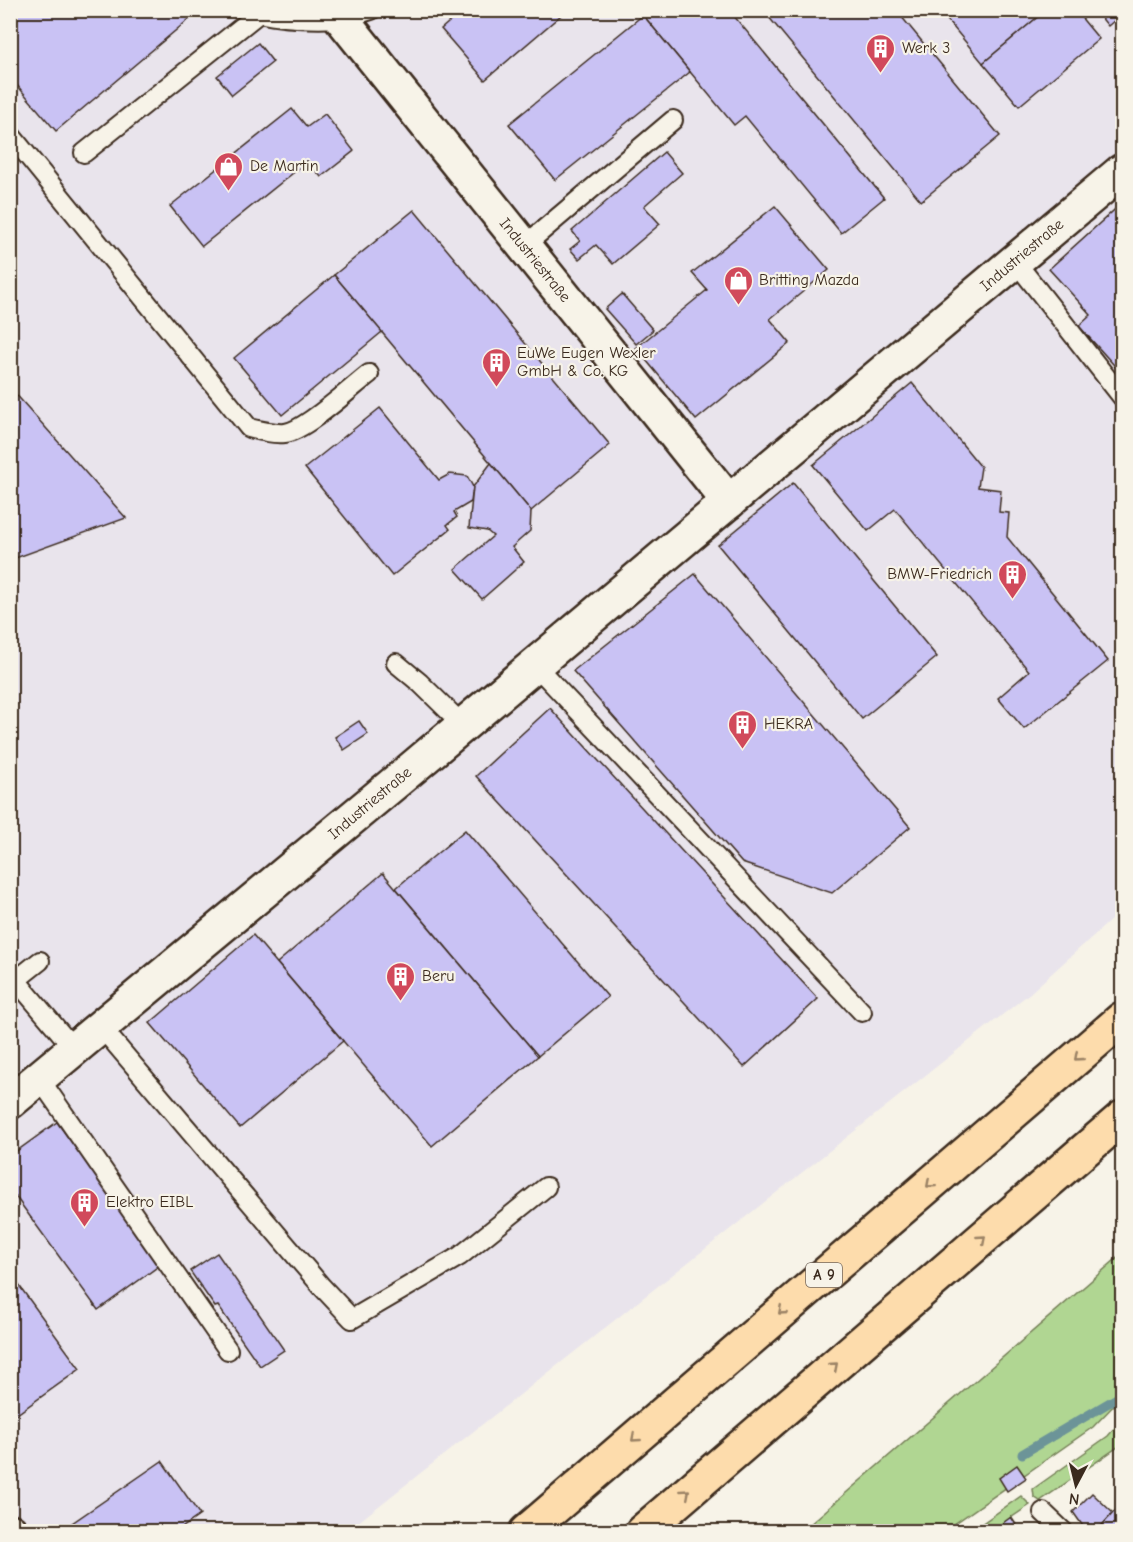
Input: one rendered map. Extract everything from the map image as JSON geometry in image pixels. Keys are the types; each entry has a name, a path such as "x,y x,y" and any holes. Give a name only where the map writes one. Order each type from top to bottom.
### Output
{"highway":[{"name":"A 9","path":"526,1532 1122,1019"},
{"path":"642,1532 1122,1118"}],"street":[{"name":"Industriestraße","path":"350,13 524,246 729,502"},
{"name":"Industriestraße","path":"10,1102 535,665 1122,171"}],"lane":[{"path":"84,153 256,12 272,17 350,13"},
{"path":"524,246 673,120"},
{"path":"10,134 249,428 268,433 288,433 304,425 369,374"},
{"path":"1016,261 1122,397"},
{"path":"396,663 463,725"},
{"path":"535,665 862,1012"},
{"path":"40,961 13,976 74,1049"},
{"path":"101,1027 322,1287 352,1319 460,1256 546,1187"},
{"path":"39,1078 228,1350"},
{"path":"1043,1512 1064,1532"}],"shaded area":[{"path":"10,11 1122,11 1122,910 1030,993 347,1531 12,1532 11,1529"}],"green space":[{"path":"1122,1254 1122,1397 1093,1427 944,1531 801,1532"},
{"path":"1122,1420 1122,1444 1040,1501 1034,1497 1033,1489 1108,1436"},
{"path":"1021,1496 1030,1505 991,1531 970,1532"}],"building":[{"path":"10,10 200,10 56,131 10,77"},
{"path":"463,10 567,10 485,80 441,29"},
{"path":"649,10 729,10 884,198 841,233 745,116 734,125 643,15"},
{"name":"Werk 3","path":"763,10 896,10 1000,136 921,201"},
{"path":"939,10 1046,10 983,63"},
{"path":"1046,10 1075,10 1099,39 1019,106 983,63"},
{"path":"1095,10 1122,10 1122,14 1108,26"},
{"path":"643,15 690,72 555,180 509,124"},
{"path":"258,43 273,62 232,95 217,76"},
{"name":"De Martin","path":"292,109 307,127 325,114 354,151 321,177 308,161 202,246 170,206"},
{"path":"664,152 682,173 644,206 660,224 613,264 596,245 579,259 570,249 580,241 572,231"},
{"path":"1122,203 1122,374 1079,326 1091,315 1049,269"},
{"name":"Britting Mazda","path":"775,206 829,270 770,319 790,343 696,420 636,348 707,290 692,273"},
{"name":"EuWe Eugen Wexler GmbH & Co. KG","path":"414,210 610,445 531,511 334,275"},
{"path":"334,275 382,332 282,415 234,358"},
{"path":"622,294 653,330 636,344 605,309"},
{"name":"BMW-Friedrich","path":"912,383 981,467 978,487 1001,490 999,512 1009,513 1007,537 1108,661 1024,729 998,698 1029,671 895,509 868,531 813,465"},
{"path":"13,391 126,518 10,560 10,392"},
{"path":"380,408 439,480 450,474 467,476 473,487 471,502 454,512 457,517 447,525 450,529 392,576 305,468"},
{"path":"491,463 531,511 530,531 512,547 524,562 482,599 455,569 493,536 487,531 469,528 473,487"},
{"path":"793,483 937,657 862,719 718,545"},
{"name":"HEKRA","path":"695,574 910,827 832,893 742,863 573,671"},
{"path":"550,708 818,999 744,1067 476,776"},
{"path":"359,721 368,734 344,750 335,737"},
{"path":"465,830 608,997 538,1056 396,888"},
{"name":"Beru","path":"383,873 538,1056 432,1146 277,963"},
{"path":"253,935 343,1041 240,1128 150,1023"},
{"name":"Elektro EIBL","path":"57,1122 160,1265 98,1310 10,1189 10,1156"},
{"path":"217,1253 284,1350 260,1366 190,1271"},
{"path":"10,1273 80,1369 10,1419"},
{"path":"162,1461 200,1515 176,1532 59,1532"},
{"path":"1017,1465 1026,1478 1007,1491 999,1478"},
{"path":"1092,1493 1113,1513 1096,1532 1087,1532 1073,1512"},
{"path":"1122,1504 1122,1532 1096,1532 1113,1513"},
{"path":"1011,1517 1021,1532 991,1532"}],"waterway":[{"path":"1022,1454 1122,1395"}],"place":[{"name":"Werk 3","path":"881,74"},
{"name":"De Martin","path":"229,192"},
{"name":"Britting Mazda","path":"738,306"},
{"name":"EuWe Eugen Wexler GmbH & Co. KG","path":"496,388"},
{"name":"BMW-Friedrich","path":"1013,600"},
{"name":"HEKRA","path":"743,750"},
{"name":"Beru","path":"401,1002"},
{"name":"Elektro EIBL","path":"85,1228"}]}
